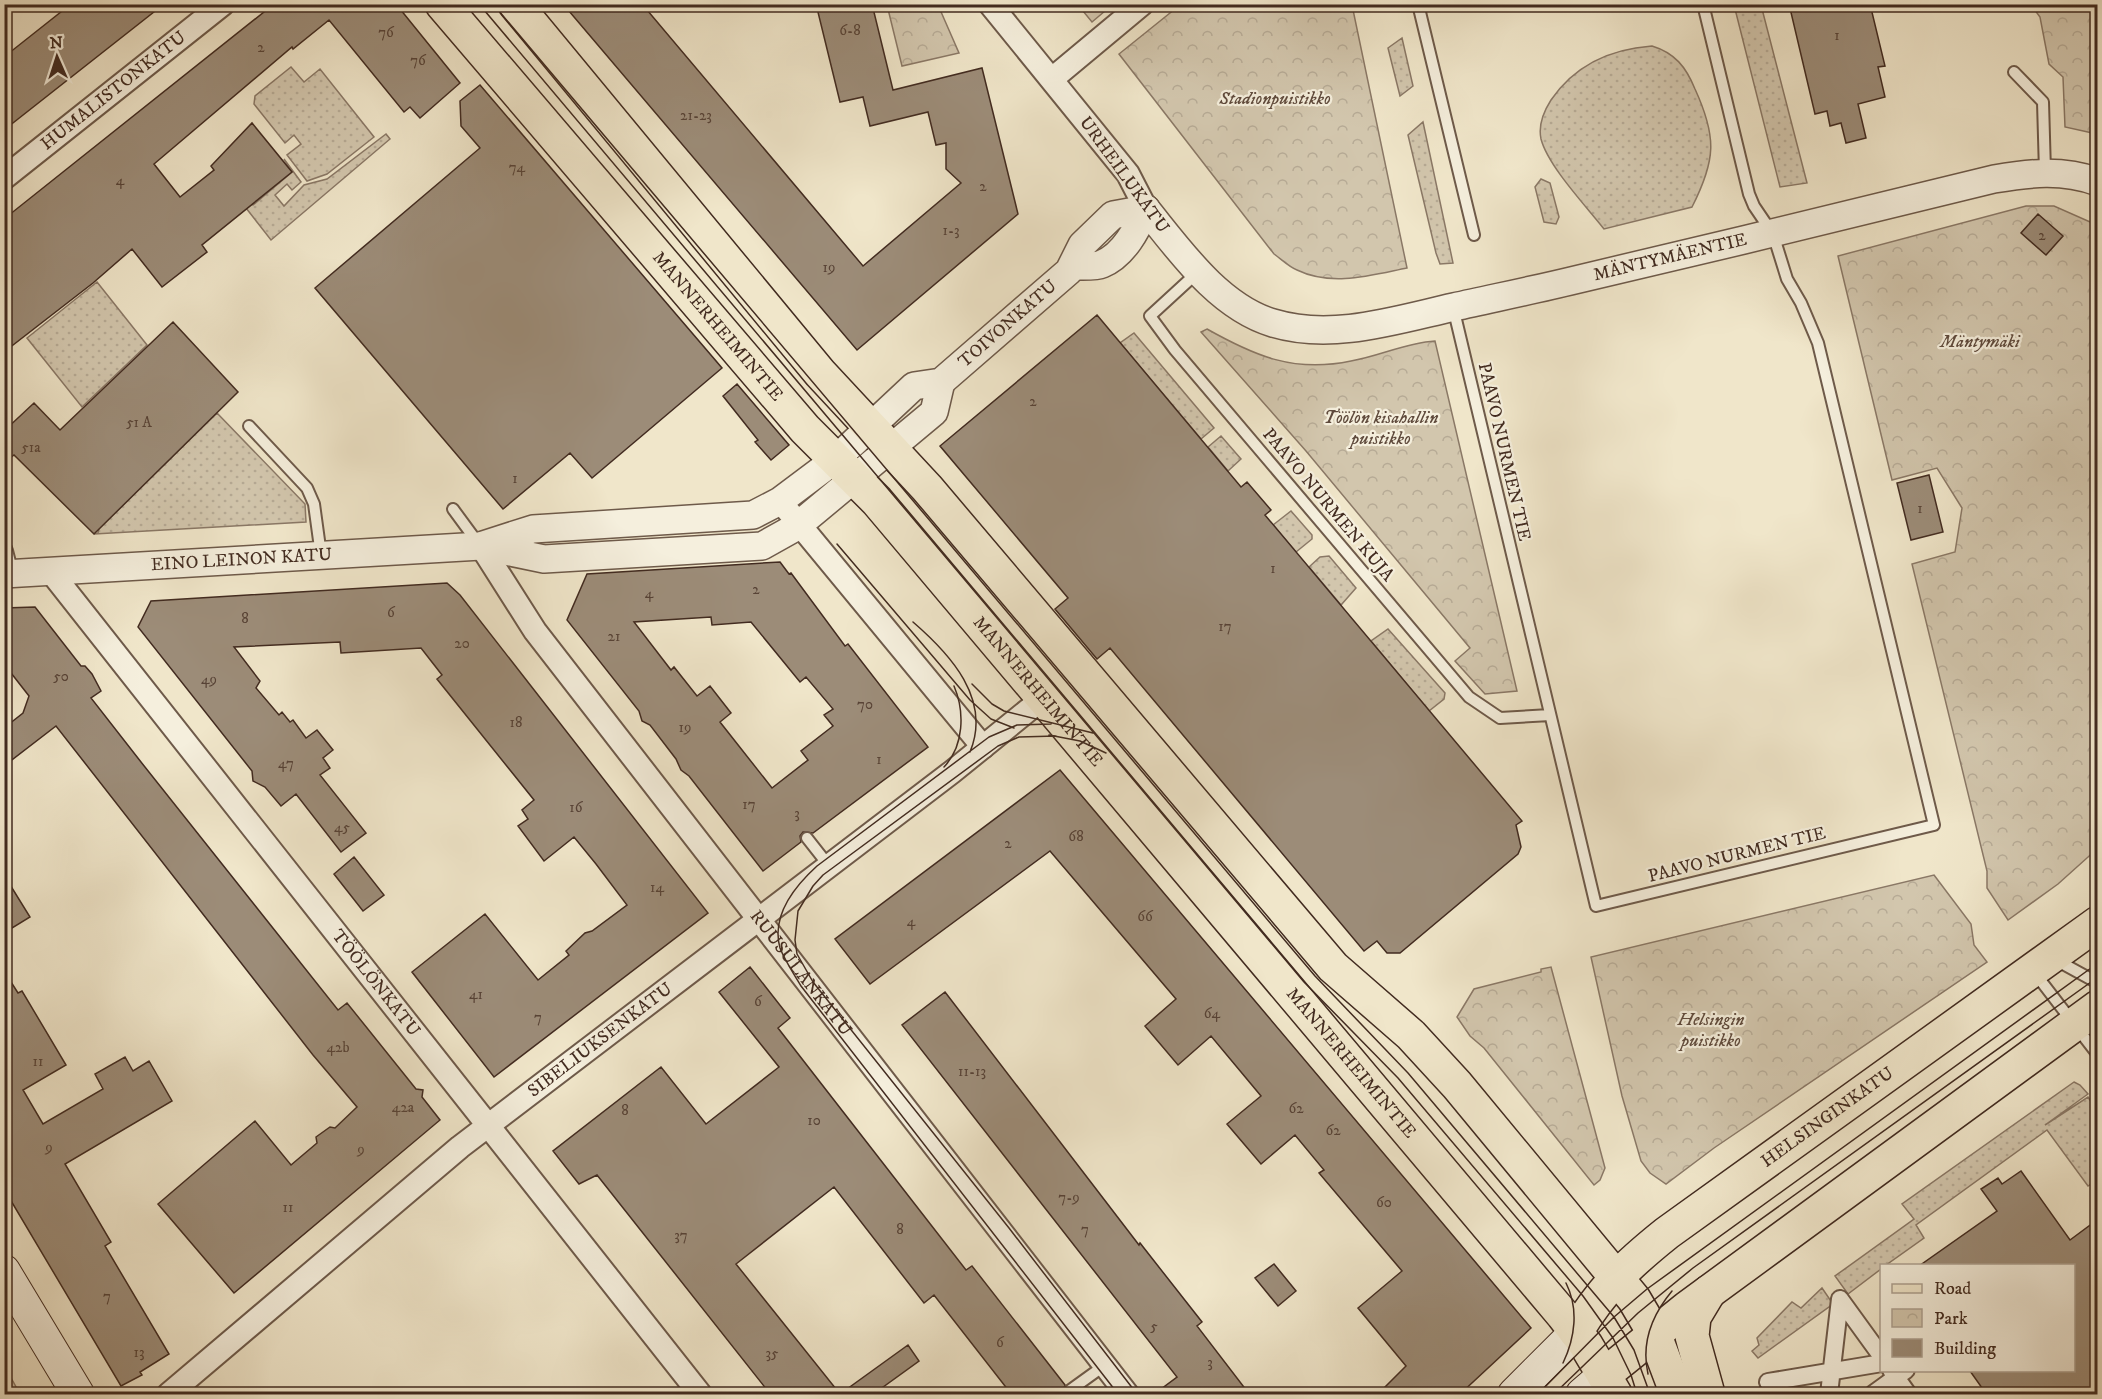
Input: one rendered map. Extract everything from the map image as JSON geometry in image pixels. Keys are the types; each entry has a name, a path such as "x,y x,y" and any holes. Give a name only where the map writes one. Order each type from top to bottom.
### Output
{"main road":[{"name":"MANNERHEIMINTIE","path":"442,4 805,429 846,469 975,616 1042,699 1090,752 1214,903 1576,1332 1600,1388"},
{"path":"515,4 820,373 880,438 1111,702 1333,967 1421,1045 1616,1275 1634,1299 1654,1333 1677,1395"},
{"name":"HELSINGINKATU","path":"1576,1332 1598,1297 1616,1275 1666,1233 2097,923"},
{"path":"1600,1388 1654,1333 2086,1016"},
{"path":"4,1270 78,1395"},
{"path":"1708,1395 1692,1336 1694,1317 1710,1291"},
{"path":"1514,1395 1576,1332"}],"street":[{"name":"HUMALISTONKATU","path":"4,178 223,4"},
{"name":"URHEILUKATU","path":"990,4 1128,174 1146,209 1199,270 1242,310"},
{"path":"1052,79 1142,4"},
{"name":"MÄNTYMÄENTIE","path":"1242,310 1272,323 1300,329 1329,331 1453,307 1773,234 1994,180 2045,172 2070,174 2097,182"},
{"name":"TOIVONKATU","path":"846,469 880,438 934,412 941,382 1074,266 1102,264 1111,257 1134,236 1146,209"},
{"name":"EINO LEINON KATU","path":"6,566 51,572 481,546 533,529 753,515 846,469"},
{"name":"EINO LEINON KATU","path":"481,546 544,559 762,546 779,539 800,524 846,469"},
{"path":"780,501 983,747"},
{"name":"RUUSULANKATU","path":"481,546 535,631 1127,1395"},
{"name":"TÖÖLÖNKATU","path":"51,572 700,1395"},
{"name":"SIBELIUKSENKATU","path":"169,1395 431,1171 829,866 1042,699"},
{"path":"1829,1395 1840,1299 1880,1356"},
{"path":"1768,1382 1880,1363"},
{"path":"1873,1395 1898,1373 1908,1395"}],"lane":[{"path":"1418,4 1474,235"},
{"name":"PAAVO NURMEN TIE","path":"1453,307 1596,906 1934,825 1818,343 1801,303 1787,279 1773,234 1754,206 1749,194 1703,4"},
{"path":"2014,72 2043,102 2045,172"},
{"name":"PAAVO NURMEN KUJA","path":"1199,270 1150,316 1175,350 1468,697 1500,717 1550,715"},
{"path":"249,426 307,488 314,504 321,556"},
{"path":"453,509 481,546"},
{"path":"807,838 829,866"},
{"path":"2041,963 2097,983"},
{"path":"2041,963 2086,1016 2097,1055"},
{"path":"1069,1391 1105,1365"}],"green space":[{"path":"887,5 938,5 959,53 902,66"},
{"path":"1078,5 1112,5 1092,22"},
{"name":"Stadionpuistikko","path":"1180,5 1352,5 1407,268 1352,278 1324,278 1294,269 1274,254 1119,54"},
{"path":"1734,5 1761,5 1807,183 1780,187"},
{"path":"2031,5 2097,5 2097,134 2065,127 2063,77 2049,64 2040,17"},
{"path":"1402,38 1413,86 1400,96 1388,48"},
{"path":"1652,46 1679,62 1692,81 1710,135 1711,148 1706,175 1692,207 1604,229 1568,186 1551,161 1541,139 1542,118 1548,104 1571,77 1582,68 1608,55"},
{"path":"291,67 304,82 320,69 374,137 327,174 307,181 287,155 301,144 294,135 285,143 254,104 255,96"},
{"path":"1423,122 1453,263 1440,264 1436,253 1408,135"},
{"path":"386,134 390,139 271,240 228,185 233,181 253,205 292,172 284,159 301,182 292,190 287,184 275,195 284,206 304,185 327,179"},
{"path":"1541,179 1550,183 1559,217 1556,224 1544,222 1535,187"},
{"name":"Mäntymäki","path":"2026,206 2054,206 2097,225 2097,849 2058,884 2008,920 1987,888 1987,871 1912,564 1955,552 1962,508 1937,468 1892,480 1838,256"},
{"path":"97,282 147,345 82,407 27,338"},
{"name":"Töölön kisahallin puistikko","path":"1207,329 1242,347 1276,360 1311,365 1351,361 1413,344 1435,341 1517,691 1485,694 1455,661 1470,648 1306,451 1201,332"},
{"path":"1134,333 1214,428 1201,439 1120,343"},
{"path":"217,413 305,504 306,522 94,534 98,533 99,528"},
{"path":"1221,436 1241,459 1228,471 1208,447"},
{"path":"1291,511 1312,535 1312,539 1296,552 1273,525"},
{"path":"1329,556 1356,588 1341,605 1309,567 1320,557"},
{"path":"1388,629 1445,693 1444,699 1429,711 1371,641"},
{"name":"Helsingin puistikko","path":"1934,875 1971,924 1974,945 1987,962 1714,1148 1666,1184 1650,1173 1641,1161 1622,1096 1591,957"},
{"path":"1551,967 1605,1168 1600,1180 1594,1185 1484,1048 1470,1036 1457,1017 1474,989 1541,972 1541,969"},
{"path":"2074,1082 2088,1094 2045,1125 2088,1097 2097,1111 2097,1180 2088,1186 2047,1130 1916,1225 1924,1238 1887,1264 1880,1264 1880,1270 1848,1294 1835,1276 1914,1219 1902,1204"},
{"path":"1822,1288 1833,1304 1758,1358 1752,1351 1759,1345 1757,1338 1792,1302 1801,1308"},
{"path":"5,1367 20,1394 5,1394"}],"building":[{"path":"71,4 164,4 4,130 4,57"},
{"path":"274,4 396,4 460,83 420,118 410,107 404,112 329,20 293,49 292,47 154,164 180,197 214,170 211,166 252,123 292,172 202,245 207,252 162,287 132,249 93,283 4,352 4,219"},
{"path":"563,4 642,4 863,266 961,183 946,169 946,143 936,145 928,112 870,126 863,97 840,102 816,4 872,4 893,90 982,68 1018,214 857,350"},
{"path":"1789,4 1870,4 1885,66 1878,67 1885,97 1858,104 1866,138 1846,143 1841,123 1830,126 1827,111 1815,114"},
{"path":"480,85 722,368 592,478 570,453 503,509 315,288 480,148 461,126 460,101"},
{"path":"2038,214 2063,236 2046,255 2021,233"},
{"path":"1097,315 1241,487 1247,482 1271,510 1265,515 1522,821 1516,825 1521,847 1518,854 1400,953 1387,953 1377,941 1364,951 1110,648 1097,659 1055,609 1068,598 940,446"},
{"path":"173,322 238,392 94,534 14,455 4,463 4,431 34,403 60,430"},
{"path":"737,384 789,445 771,460 755,442 758,440 723,396"},
{"path":"1929,475 1943,532 1911,540 1897,483"},
{"path":"780,562 789,574 791,573 845,646 848,644 928,747 813,833 803,832 800,836 801,842 763,871 689,776 681,770 676,759 650,725 642,721 639,711 567,620 587,574","holes":["711,617 712,625 751,622 800,682 806,677 833,709 824,715 833,726 801,751 808,760 772,788 720,722 731,713 710,686 697,696 674,667 671,670 634,622"]},
{"path":"447,583 460,595 708,913 494,1077 412,972 485,914 538,980 569,955 566,951 585,933 592,931 627,905 596,864 574,837 544,861 518,826 528,819 522,810 534,800 437,679 442,675 421,648 341,653 340,642 234,647 260,681 256,688 279,715 282,712 290,722 293,720 306,738 317,730 333,750 323,758 330,768 320,775 366,833 341,852 296,794 281,806 265,787 253,781 252,771 138,627 151,601"},
{"path":"35,607 81,666 85,666 92,674 101,691 91,698 141,762 338,1010 347,1003 416,1089 423,1090 422,1097 440,1120 234,1293 158,1204 255,1121 291,1165 317,1143 316,1137 330,1127 335,1128 357,1107 313,1055 56,726 4,766 4,728 23,713 29,696 4,664 4,608"},
{"path":"1060,770 1531,1328 1459,1395 1377,1395 1406,1366 1358,1308 1402,1271 1319,1173 1324,1170 1295,1135 1261,1164 1227,1124 1261,1096 1211,1036 1178,1065 1145,1026 1176,999 1050,851 870,984 835,939"},
{"path":"354,857 384,895 363,911 334,874"},
{"path":"4,875 30,917 4,933"},
{"path":"750,967 790,1018 778,1028 966,1270 972,1266 1065,1385 1062,1395 1012,1395 934,1295 924,1303 834,1187 736,1264 840,1394 908,1345 919,1361 872,1395 771,1395 597,1175 579,1184 553,1151 661,1067 706,1124 779,1067 719,992"},
{"path":"4,971 18,993 22,991 66,1065 23,1090 43,1124 103,1089 95,1074 125,1057 133,1071 149,1061 172,1101 65,1164 111,1242 105,1246 169,1354 140,1372 142,1375 121,1386 4,1189"},
{"path":"945,992 1139,1245 1140,1243 1202,1322 1197,1326 1250,1395 1153,1395 1177,1377 902,1025"},
{"path":"2021,1171 2070,1240 2097,1220 2097,1395 1987,1395 1971,1372 2075,1372 2075,1264 1922,1264 1997,1211 1981,1189 1998,1178 2002,1184"},
{"path":"1274,1264 1296,1291 1278,1306 1255,1278"}],"tram line":[{"path":"479,4 1304,982 1398,1078 1583,1296 1613,1338 1631,1375 1637,1394"},
{"path":"493,4 1315,976 1408,1073 1614,1317 1634,1350 1650,1394"},
{"path":"837,544 970,700 991,719 1014,728"},
{"path":"913,622 941,648 964,679 976,714 975,733 970,752"},
{"path":"972,684 992,704 1004,711 1093,733"},
{"path":"944,767 956,749 961,728 960,707 954,686"},
{"path":"1051,724 1017,725 989,737 817,866 793,892 782,913 778,936 782,953 801,986 1118,1394"},
{"path":"1049,735 1080,741 1106,753"},
{"path":"1056,736 1019,737 998,746 823,875 813,886 798,911 795,940 797,954 813,982 1009,1228 1137,1394"},
{"path":"1538,1394 1614,1317 1647,1289 2098,963"},
{"path":"1554,1394 1638,1313 1693,1268 2098,977"},
{"path":"1563,1363 1573,1334 1574,1323 1573,1303 1566,1283"},
{"path":"1648,1374 1647,1340 1659,1310 1672,1291"}]}
